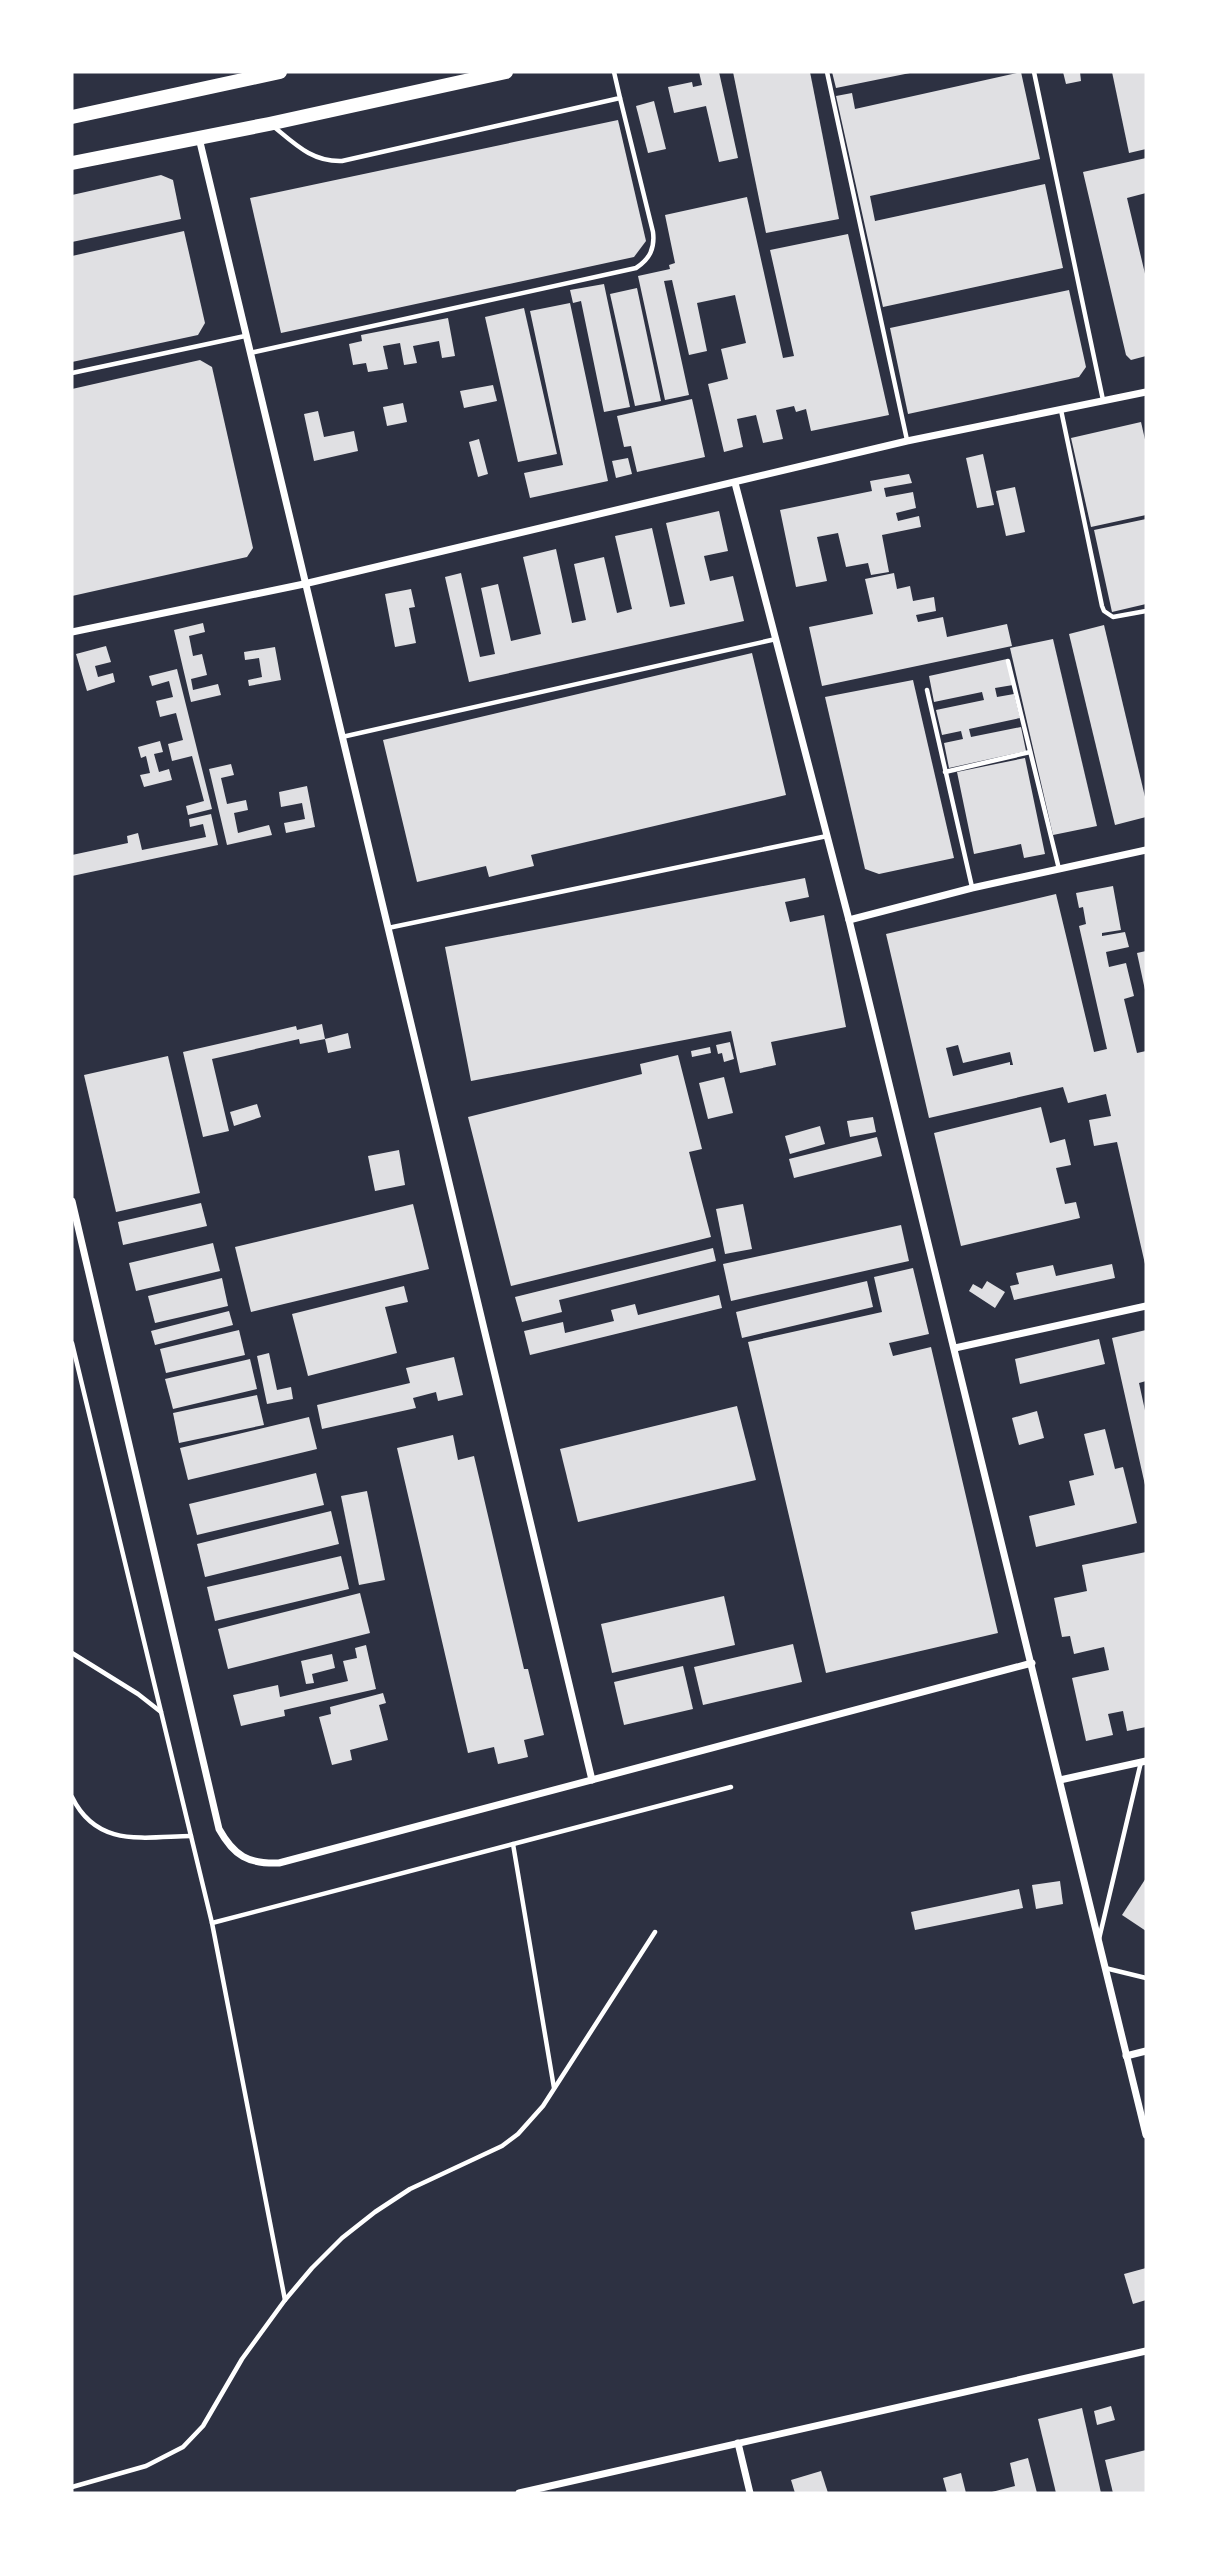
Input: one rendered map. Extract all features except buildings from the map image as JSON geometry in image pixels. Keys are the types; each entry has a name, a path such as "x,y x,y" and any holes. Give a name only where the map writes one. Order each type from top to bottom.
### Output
{"main road":[{"path":"72,117 280,72"},
{"path":"72,163 270,124 506,72"}],"street":[{"path":"199,138 592,1780"},
{"path":"72,632 304,584 907,441 1146,394"},
{"path":"735,482 849,920 1146,2135"},
{"path":"849,920 972,888 1146,850"},
{"path":"72,1201 219,1829 228,1846 243,1858 261,1864 279,1863 1032,1663"},
{"path":"955,1348 1146,1306"},
{"path":"1060,1780 1144,1762"},
{"path":"1126,2056 1146,2051"},
{"path":"520,2493 1146,2351"},
{"path":"738,2443 750,2493"}],"lane":[{"path":"249,353 636,268 643,263 652,249 653,232 614,72"},
{"path":"827,72 907,441"},
{"path":"1034,72 1103,401"},
{"path":"270,124 312,156 321,160 342,161 620,98"},
{"path":"72,373 246,336"},
{"path":"1061,410 1102,606 1108,615 1113,617 1146,611"},
{"path":"341,737 776,639"},
{"path":"1008,661 1059,869"},
{"path":"927,690 972,888"},
{"path":"945,772 1030,752"},
{"path":"387,928 827,836"},
{"path":"72,1343 212,1923 285,2300"},
{"path":"72,1653 138,1694 161,1712"},
{"path":"1099,1940 1144,1762"},
{"path":"212,1923 731,1787"},
{"path":"72,1797 87,1819 111,1834 125,1837 191,1836"},
{"path":"513,1844 554,2088"},
{"path":"72,2487 146,2466 183,2448 203,2426 242,2359 285,2300 342,2238 375,2212 419,2184 502,2146 531,2120 656,1932"},
{"path":"1105,1968 1146,1978"}]}
